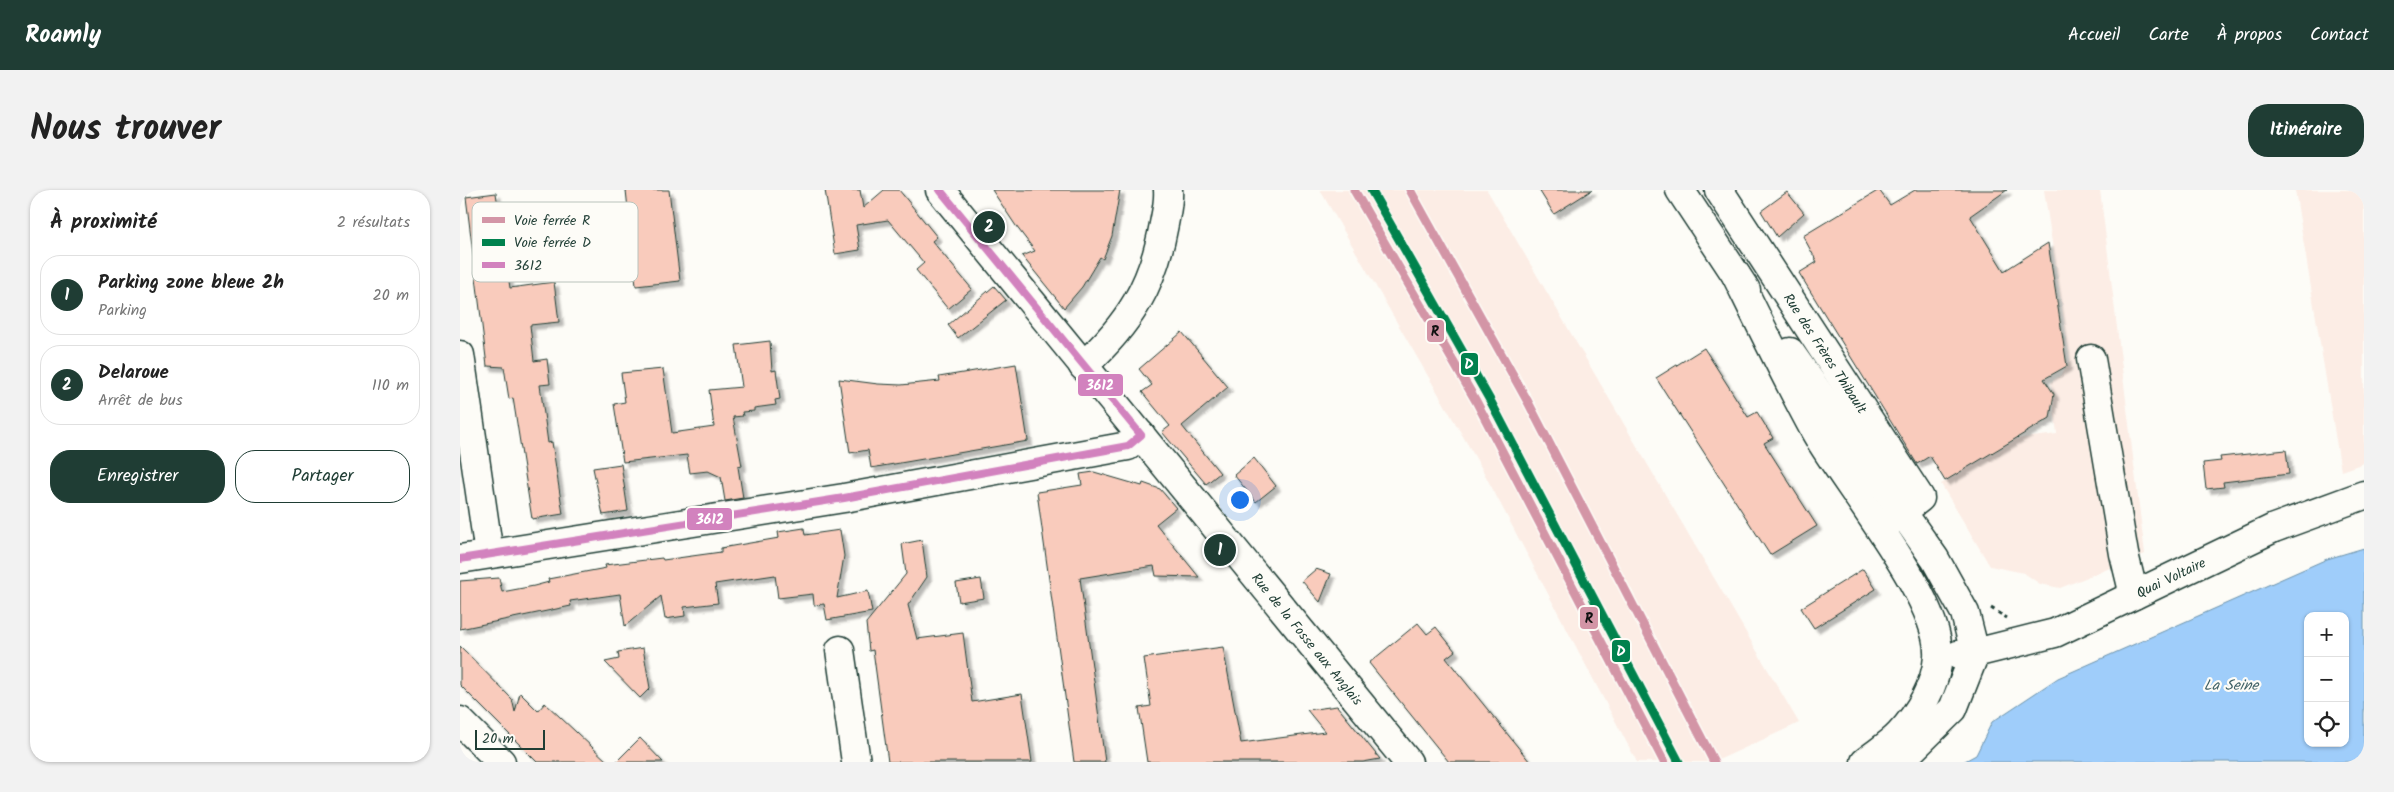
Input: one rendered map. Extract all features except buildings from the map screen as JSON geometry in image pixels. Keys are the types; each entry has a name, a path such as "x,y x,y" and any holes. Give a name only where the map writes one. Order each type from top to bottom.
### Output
{"street":[{"name":"Rue de la Fosse aux Anglais","path":"940,190 1408,762"},
{"path":"1083,366 1119,330 1147,286 1160,245 1168,190"},
{"name":"Rue des Frères Thibault","path":"1719,190 1920,498 1878,530"},
{"name":"Rue des Frères Thibault","path":"1691,194 1736,275 1817,434 1878,530 1892,548 1920,595 1934,626 1938,656"},
{"name":"Rue des Frères Thibault","path":"1736,275 1934,559 1965,613 1975,653"},
{"path":"460,355 489,554"},
{"path":"2091,359 2124,554 2134,595"},
{"path":"460,560 844,498 1108,450 1128,446 1141,436"},
{"name":"Quai Voltaire","path":"1938,656 1975,653 2055,633 2274,528 2364,494"},
{"path":"840,650 856,762"},
{"path":"1899,762 1953,709 1975,653"},
{"path":"1865,762 1900,734 1929,693 1938,656"},
{"path":"460,721 501,762"}],"shaded area":[{"path":"1320,190 1487,190 1799,723 1714,762 1637,762 1482,469"},
{"path":"2044,190 2100,190 2145,554 2060,588 2040,584 2024,573 1990,566 1941,484 2016,439 2057,434 2051,382 2062,374 2070,360"},
{"path":"2295,190 2364,190 2364,463 2341,471"}],"water":[{"name":"La Seine","path":"2364,548 2364,762 1963,762 1976,755 1992,722 2058,678 2327,559"}],"rail line":[{"name":"R","path":"1354,190 1476,401 1664,762"},
{"name":"D","path":"1371,190 1491,402 1679,762"},
{"name":"R","path":"1410,190 1528,402 1714,762"}],"transit line":[{"name":"3612","path":"460,559 844,498 1128,446 1141,435 940,190"}],"place":[{"name":"Delaroue","path":"989,227"},
{"name":"Parking zone bleue 2h","path":"1220,550"}]}
